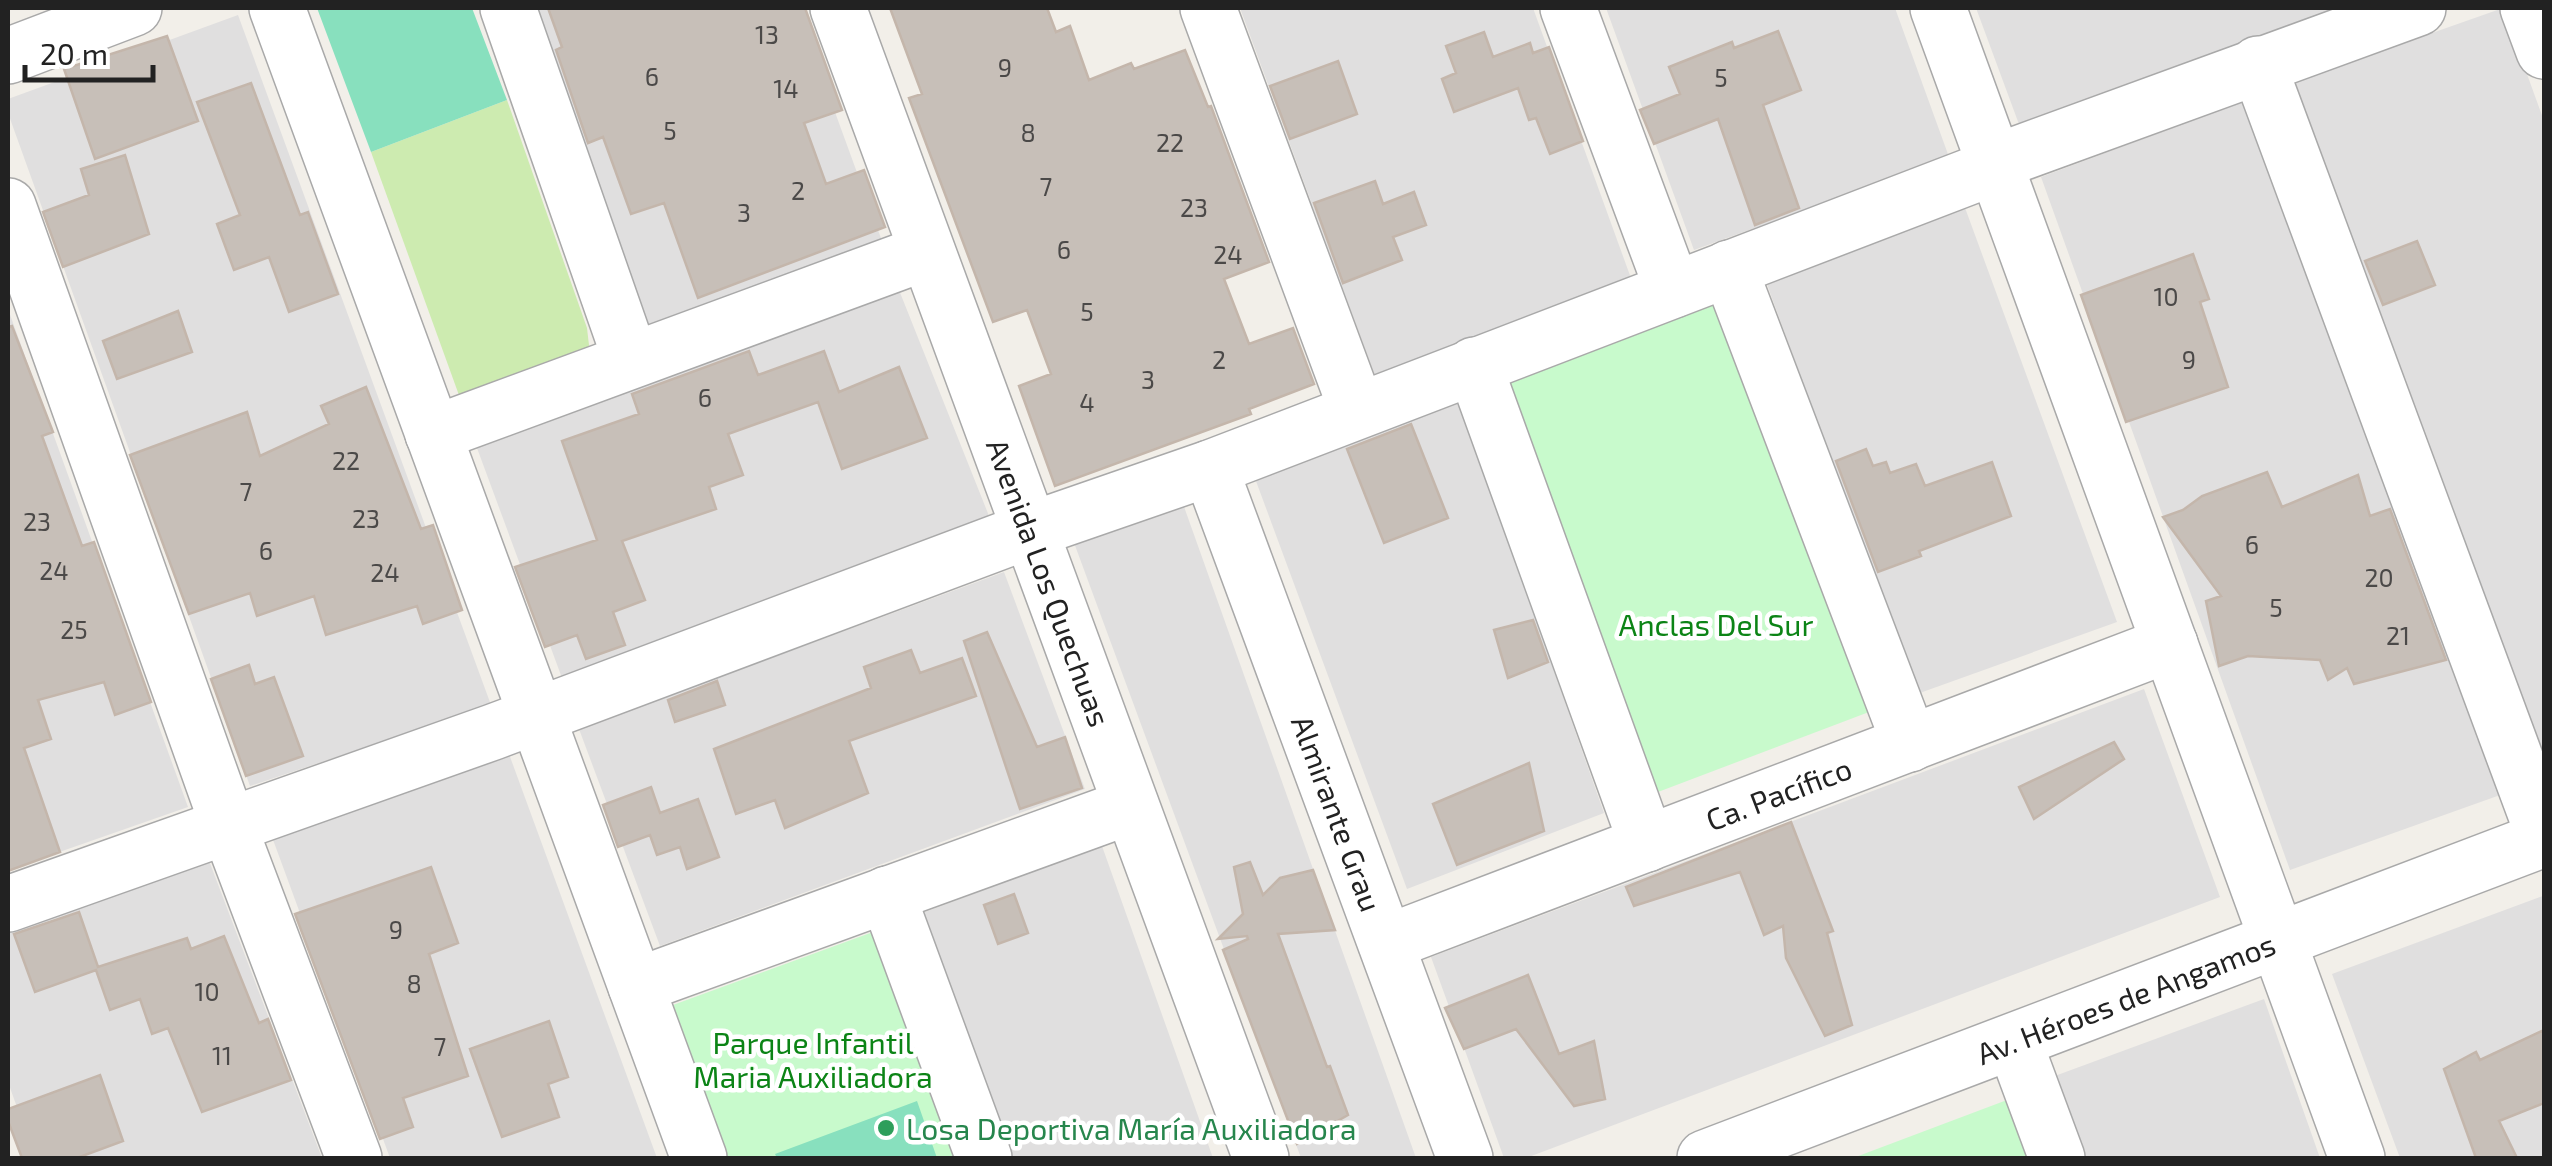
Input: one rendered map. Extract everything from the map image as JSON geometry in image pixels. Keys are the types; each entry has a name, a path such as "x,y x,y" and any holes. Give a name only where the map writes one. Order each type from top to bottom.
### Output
{"street":[{"path":"8,56 134,8"},
{"path":"277,8 699,1158"},
{"path":"508,8 632,360"},
{"name":"Avenida Los Quechuas","path":"838,8 1262,1158"},
{"path":"1208,8 1356,410"},
{"path":"1568,8 1673,290"},
{"path":"1938,8 2357,1158"},
{"path":"2528,8 2544,50"},
{"path":"8,904 1210,468 1997,166 2014,155 2398,11"},
{"path":"2258,64 2544,837"},
{"path":"8,206 229,827 354,1158"},
{"path":"433,434 927,252"},
{"path":"1729,268 1910,744"},
{"path":"1474,365 1647,844"},
{"name":"Almirante Grau","path":"1210,468 1464,1158"},
{"name":"Ca. Pacífico","path":"1386,943 2170,644"},
{"path":"636,986 1130,806"},
{"name":"Av. Héroes de Angamos","path":"1705,1158 1759,1149 2014,1042 2544,837"},
{"path":"887,894 984,1158"},
{"path":"2014,1042 2057,1158"}],"shaded area":[{"path":"534,8 797,8 882,241 648,326"},
{"path":"1240,8 1533,8 1632,281 1375,376"},
{"path":"1606,8 1895,8 1949,157 1694,250"},
{"path":"1976,8 2345,8 2020,127"},
{"path":"2503,8 2544,121 2544,773 2293,82"},
{"path":"238,15 491,705 250,786 8,113 8,99"},
{"path":"2250,99 2503,794 2290,870 2041,177"},
{"path":"1964,205 2117,622 1917,694 1765,279"},
{"path":"899,290 991,521 562,678 477,448"},
{"path":"8,309 188,807 8,870"},
{"path":"1457,396 1604,813 1407,889 1253,473"},
{"path":"1182,501 1416,1158 1301,1158 1073,540"},
{"path":"1004,572 1085,789 660,946 579,729"},
{"path":"2144,689 2220,897 1526,1158 1504,1158 1431,957"},
{"path":"509,754 657,1158 390,1158 272,837"},
{"path":"1102,846 1213,1158 1009,1158 917,915"},
{"path":"208,858 322,1158 35,1158 8,1082 8,930"},
{"path":"2543,896 2544,1158 2400,1158 2332,974"},
{"path":"2264,999 2320,1158 2083,1158 2052,1077"}],"green space":[{"path":"317,8 472,8 507,100 371,152"},
{"path":"507,100 587,328 590,354 460,398 371,152"},
{"name":"Anclas Del Sur","path":"1714,299 1869,712 1658,792 1505,377"},
{"name":"Parque Infantil Maria Auxiliadora","path":"873,932 955,1158 728,1158 673,1005"},
{"path":"2007,1100 2029,1158 1853,1158"},
{"name":"Losa Deportiva María Auxiliadora","path":"917,1101 937,1158 777,1158 775,1154"}],"building":[{"path":"548,8 805,8 842,110 804,123 826,184 864,170 885,227 698,298 664,203 631,214 603,137 588,143 556,50 562,47"},
{"path":"890,8 1047,8 1056,32 1070,26 1089,80 1131,63 1134,69 1185,50 1208,107 1211,106 1269,262 1224,279 1249,344 1293,328 1314,384 1249,409 1251,414 1055,486 1019,386 1051,374 1027,310 993,322 909,98 922,94"},
{"path":"1778,31 1801,90 1763,105 1799,208 1755,225 1718,119 1654,144 1640,110 1680,94 1669,67 1732,42 1734,48"},
{"path":"1484,32 1493,57 1530,43 1533,53 1549,47 1583,141 1550,154 1536,118 1529,120 1518,88 1454,112 1442,79 1456,73 1446,46"},
{"path":"167,36 198,121 95,159 64,69"},
{"path":"1338,61 1357,114 1290,139 1270,86"},
{"path":"251,83 300,215 308,212 338,294 289,312 269,257 234,270 217,224 240,215 197,102"},
{"path":"125,155 149,234 63,267 43,212 89,195 81,169"},
{"path":"1375,181 1383,204 1414,192 1426,225 1393,237 1402,260 1343,283 1314,203"},
{"path":"2417,241 2435,285 2383,305 2365,261"},
{"path":"2193,254 2209,299 2200,302 2228,387 2126,422 2081,295"},
{"path":"178,311 192,352 117,379 103,341"},
{"path":"12,326 53,432 42,436 82,546 94,542 151,702 115,715 104,682 38,700 51,739 24,748 60,852 8,871 8,327"},
{"path":"749,351 758,375 824,351 839,392 899,367 927,438 842,469 818,402 728,434 743,475 709,487 716,509 622,541 645,600 613,612 625,645 586,659 577,635 545,647 515,567 597,540 562,441 639,414 632,394"},
{"path":"366,387 421,529 433,525 462,610 423,624 417,606 326,635 314,596 257,616 250,593 189,614 130,455 247,412 260,456 329,424 321,406"},
{"path":"1411,424 1448,518 1384,543 1347,449"},
{"path":"1866,449 1873,466 1886,462 1890,473 1916,464 1925,486 1992,462 2011,516 1919,551 1921,556 1878,572 1836,461"},
{"path":"2267,472 2282,507 2358,475 2370,516 2390,509 2446,660 2354,684 2347,668 2328,680 2320,660 2248,656 2219,666 2206,601 2221,596 2163,517 2183,510 2202,496"},
{"path":"1533,620 1548,662 1508,678 1494,630"},
{"path":"987,632 1037,747 1065,737 1082,788 1020,809 964,641"},
{"path":"911,650 920,673 962,658 976,696 849,741 868,793 785,828 775,800 736,814 714,749 871,688 864,667"},
{"path":"249,665 255,684 274,677 303,756 246,776 211,679"},
{"path":"717,681 725,705 675,722 668,700"},
{"path":"2114,742 2124,759 2034,819 2019,787"},
{"path":"1529,763 1544,831 1457,865 1433,804"},
{"path":"651,787 660,813 698,799 719,857 687,869 680,847 657,855 650,835 618,847 603,805"},
{"path":"1791,822 1833,931 1827,933 1852,1025 1825,1036 1786,958 1783,926 1764,935 1740,872 1634,906 1626,887"},
{"path":"1250,862 1263,895 1280,878 1313,870 1335,930 1278,934 1348,1115 1297,1144 1223,950 1248,939 1247,936 1218,939 1243,914 1234,867"},
{"path":"431,867 458,943 429,954 468,1076 403,1098 413,1127 380,1139 295,914"},
{"path":"1014,894 1028,933 998,944 984,905"},
{"path":"79,912 98,967 187,938 191,949 224,936 259,1023 268,1019 291,1080 202,1112 168,1028 152,1034 140,999 110,1010 96,970 35,992 14,934"},
{"path":"1528,975 1559,1054 1594,1041 1605,1099 1574,1106 1516,1029 1464,1049 1445,1008"},
{"path":"549,1021 568,1077 548,1084 559,1117 502,1137 470,1049"},
{"path":"2544,1030 2544,1103 2499,1121 2517,1158 2476,1158 2444,1069 2476,1052 2480,1060"},
{"path":"100,1075 123,1141 77,1158 22,1158 8,1121 8,1109"}],"place":[{"name":"Losa Deportiva María Auxiliadora","path":"886,1128"}]}
